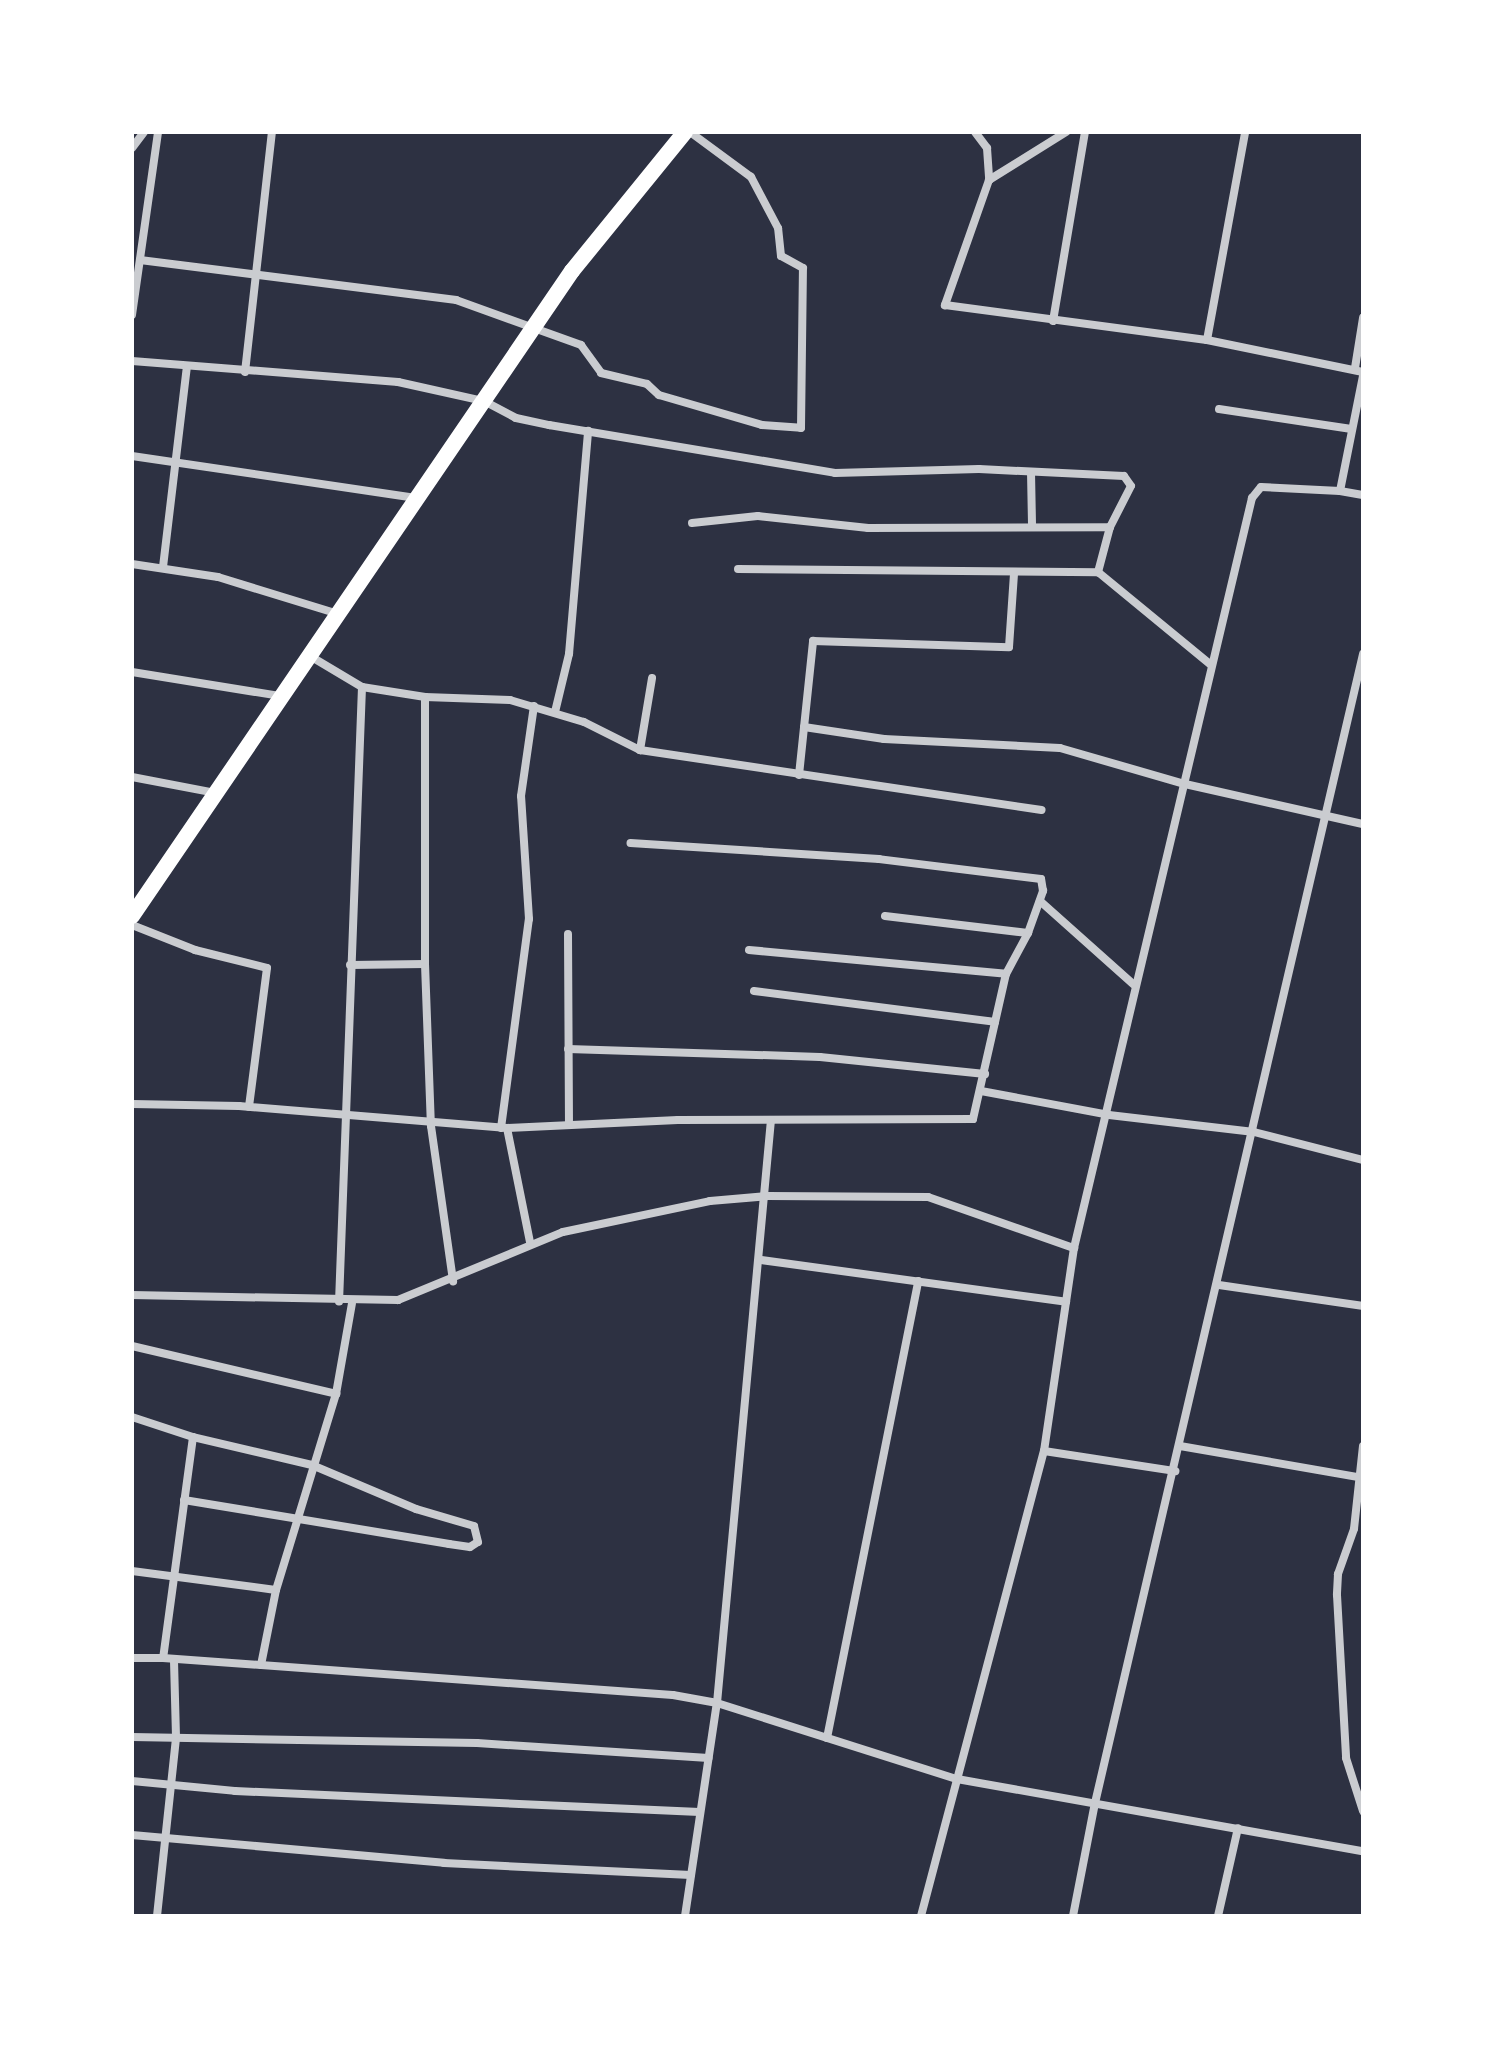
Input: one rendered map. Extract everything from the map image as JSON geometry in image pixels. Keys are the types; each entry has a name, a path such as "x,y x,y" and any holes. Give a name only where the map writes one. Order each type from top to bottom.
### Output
{"highway":[{"path":"132,916 535,325 610,220 681,134"}],"street":[{"path":"132,148 144,132"},
{"path":"132,315 158,132"},
{"path":"245,372 272,132"},
{"path":"975,132 987,148 989,180 945,305 1207,340 1360,372"},
{"path":"989,180 1066,132"},
{"path":"1053,321 1085,132"},
{"path":"1207,340 1245,132"},
{"path":"140,260 254,277 429,295 535,325 587,349 601,373 647,384 659,395 726,416 801,428 803,268 781,256 778,228 751,177 681,134"},
{"path":"1340,491 1360,372 1363,318"},
{"path":"132,361 398,382 484,401 516,418 835,473 1031,472 1124,476 1131,486 1110,527 1098,572"},
{"path":"163,567 178,463 187,366"},
{"path":"1219,409 1352,429"},
{"path":"555,712 569,654 588,431"},
{"path":"132,456 416,498"},
{"path":"1031,472 1032,526"},
{"path":"921,1916 1044,1451 1074,1248 1109,1115 1133,984 1185,784 1210,664 1255,489 1340,491 1363,495"},
{"path":"692,523 758,516 868,528 902,525 979,531 1032,526 1110,527"},
{"path":"132,564 218,577 338,614"},
{"path":"738,569 1098,572 1210,664"},
{"path":"799,775 813,641 1009,647 1014,573"},
{"path":"1073,1916 1095,1803 1219,1285 1363,654"},
{"path":"310,656 362,687 425,697 495,698 534,706 555,712 640,750 1042,810"},
{"path":"132,672 282,696"},
{"path":"640,750 652,678"},
{"path":"339,1302 343,1119 362,687"},
{"path":"425,697 425,964 431,1126 453,1281"},
{"path":"530,1242 504,1128 529,919 521,796 534,706"},
{"path":"804,727 884,739 1060,748 1185,784 1363,824"},
{"path":"132,777 216,793"},
{"path":"132,1104 249,1107 343,1119 504,1128 771,1120 973,1119 1006,974 1028,933 1043,884 1033,877 879,859 631,843"},
{"path":"1040,901 1133,984"},
{"path":"885,916 1028,933"},
{"path":"132,925 195,950 267,968 249,1107"},
{"path":"568,934 569,1125"},
{"path":"749,950 1006,974"},
{"path":"350,965 425,964"},
{"path":"754,991 995,1022"},
{"path":"568,1049 820,1057 985,1074"},
{"path":"981,1091 1109,1115 1254,1132 1363,1160"},
{"path":"685,1916 717,1703 768,1196 771,1120"},
{"path":"132,1295 352,1303 398,1300 453,1281 530,1242 710,1201 768,1196 928,1197 1074,1248"},
{"path":"761,1260 1066,1302"},
{"path":"827,1738 918,1281"},
{"path":"1219,1285 1363,1306"},
{"path":"261,1665 276,1590 296,1515 336,1394 352,1303"},
{"path":"132,1346 336,1394"},
{"path":"132,1417 193,1437 312,1465 416,1509 474,1526 478,1542 459,1546 296,1515 184,1500"},
{"path":"163,1658 193,1437"},
{"path":"1180,1446 1358,1477"},
{"path":"1363,1446 1358,1477 1360,1507 1337,1595 1346,1758 1363,1811"},
{"path":"1044,1451 1175,1471"},
{"path":"132,1571 276,1590"},
{"path":"132,1658 576,1684 717,1703 957,1779 1363,1851"},
{"path":"157,1916 176,1737 174,1660"},
{"path":"132,1737 255,1743 477,1743 709,1758"},
{"path":"132,1781 700,1812"},
{"path":"1218,1916 1238,1828"},
{"path":"132,1835 459,1864 691,1875"}]}
